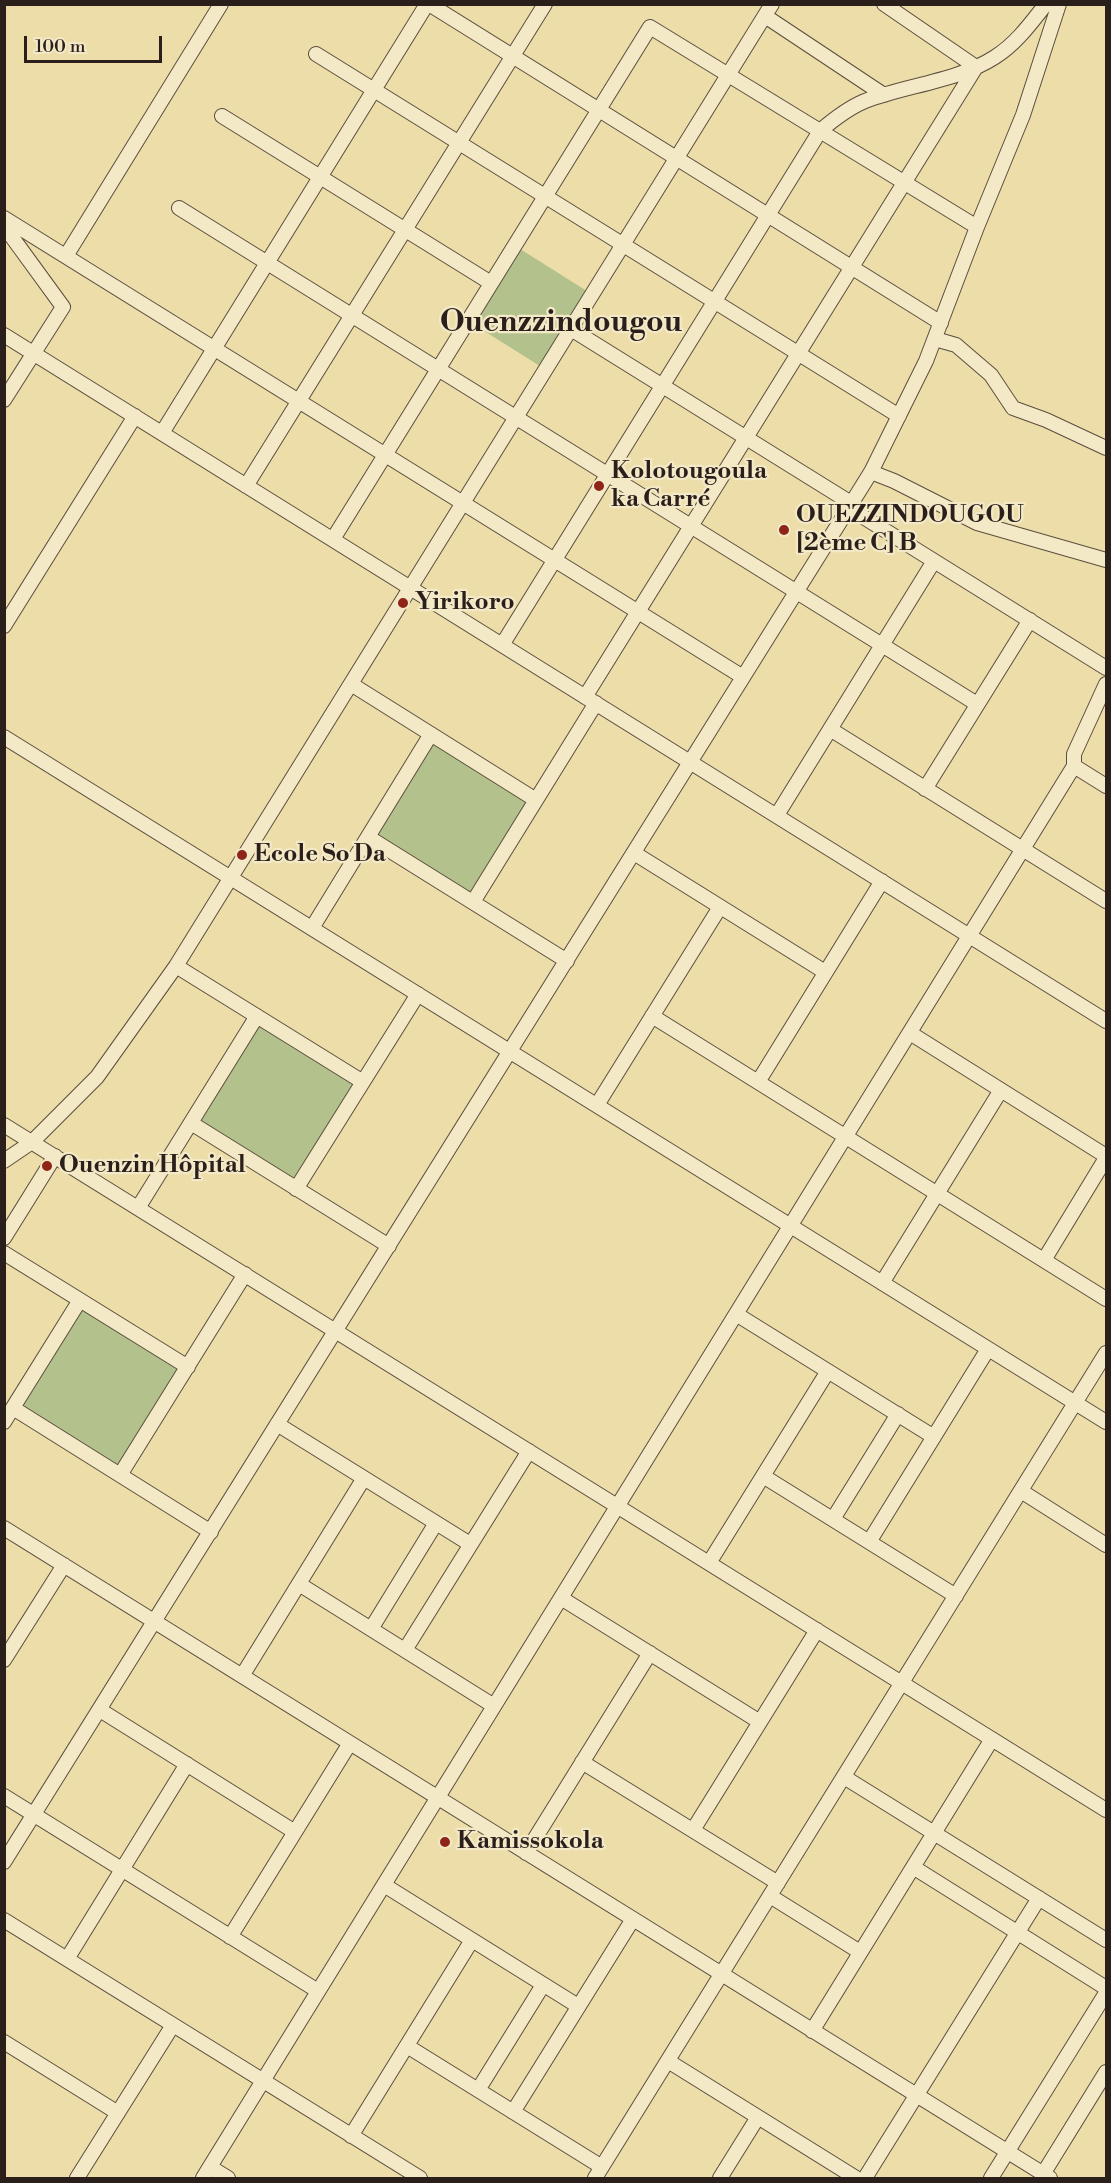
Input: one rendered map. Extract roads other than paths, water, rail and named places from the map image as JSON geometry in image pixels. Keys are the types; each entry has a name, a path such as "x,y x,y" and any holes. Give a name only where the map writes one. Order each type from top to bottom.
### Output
{"street":[{"path":"66,256 222,4"},
{"path":"162,433 428,4 940,323"},
{"path":"246,486 545,4"},
{"path":"884,4 976,67"},
{"path":"502,645 820,130 845,111 866,100 976,67 995,57 1011,45 1047,4"},
{"path":"4,1862 871,472 935,339 977,227 1023,115 1059,4"},
{"path":"4,1161 32,1142 97,1077 176,966 769,10 884,95"},
{"path":"333,539 650,27 977,227"},
{"path":"316,54 899,416"},
{"path":"473,902 536,800 638,612 976,67"},
{"path":"222,116 491,283"},
{"path":"179,208 978,704"},
{"path":"4,218 743,677"},
{"path":"4,226 63,307 4,400"},
{"path":"571,329 746,438 934,561 1107,668"},
{"path":"4,335 1107,1021"},
{"path":"935,339 956,345 991,375 1012,408 1046,420 1107,448"},
{"path":"7,618 135,416"},
{"path":"871,472 894,481 977,523 1107,560"},
{"path":"777,815 934,561"},
{"path":"925,789 1030,620"},
{"path":"351,684 536,800"},
{"path":"228,2178 206,2173 1074,766 1074,754 1107,684"},
{"path":"830,729 1107,901"},
{"path":"312,928 432,734"},
{"path":"4,737 1107,1422"},
{"path":"1074,766 1107,786"},
{"path":"368,837 567,961"},
{"path":"633,853 825,972"},
{"path":"758,1082 882,881"},
{"path":"597,1105 720,907"},
{"path":"176,966 363,1082"},
{"path":"296,1189 418,994"},
{"path":"138,1208 257,1016"},
{"path":"652,1016 1107,1299"},
{"path":"910,1033 1107,1157 1044,1260"},
{"path":"882,1283 1001,1090"},
{"path":"191,1123 388,1246"},
{"path":"4,1125 1107,1810"},
{"path":"4,1238 55,1156"},
{"path":"4,1253 188,1367"},
{"path":"120,1475 245,1274"},
{"path":"4,1422 80,1300"},
{"path":"736,1314 934,1437"},
{"path":"868,1542 988,1349"},
{"path":"407,2046 513,2112 598,2173 1107,1353"},
{"path":"709,1563 828,1371"},
{"path":"13,1408 211,1532"},
{"path":"832,1520 898,1414"},
{"path":"278,1424 470,1544"},
{"path":"405,1650 529,1451"},
{"path":"763,1476 956,1596"},
{"path":"242,1676 364,1478"},
{"path":"1021,1491 1107,1545"},
{"path":"371,1629 436,1523"},
{"path":"4,1528 1046,2176 1107,2072"},
{"path":"6,1656 63,1565"},
{"path":"299,1584 494,1706"},
{"path":"561,1598 760,1722"},
{"path":"693,1830 817,1630"},
{"path":"526,1853 650,1653"},
{"path":"99,1710 295,1832"},
{"path":"812,2031 992,1739"},
{"path":"230,1937 350,1743"},
{"path":"582,1762 778,1883"},
{"path":"67,1959 187,1764"},
{"path":"844,1777 1107,1940"},
{"path":"4,1797 318,1991"},
{"path":"913,1867 1107,1988"},
{"path":"384,1885 578,2006"},
{"path":"770,1896 860,1952"},
{"path":"865,2178 1039,1898"},
{"path":"513,2112 633,1919"},
{"path":"4,1920 420,2178"},
{"path":"351,2136 472,1940"},
{"path":"478,2090 543,1985"},
{"path":"991,2178 1107,1993"},
{"path":"78,2178 173,2025"},
{"path":"7,2049 118,2113"},
{"path":"668,2061 856,2178"},
{"path":"720,2178 758,2117"}],"place":[{"name":"Kolotougoula ka Carré","path":"599,486"},
{"name":"OUEZZINDOUGOU [2ème C] B","path":"784,530"},
{"name":"Yirikoro","path":"403,603"},
{"name":"Ecole So Da","path":"242,855"},
{"name":"Ouenzin Hôpital","path":"47,1166"},
{"name":"Kamissokola","path":"445,1842"}],"district":[{"name":"Ouenzzindougou","path":"561,324"}]}
